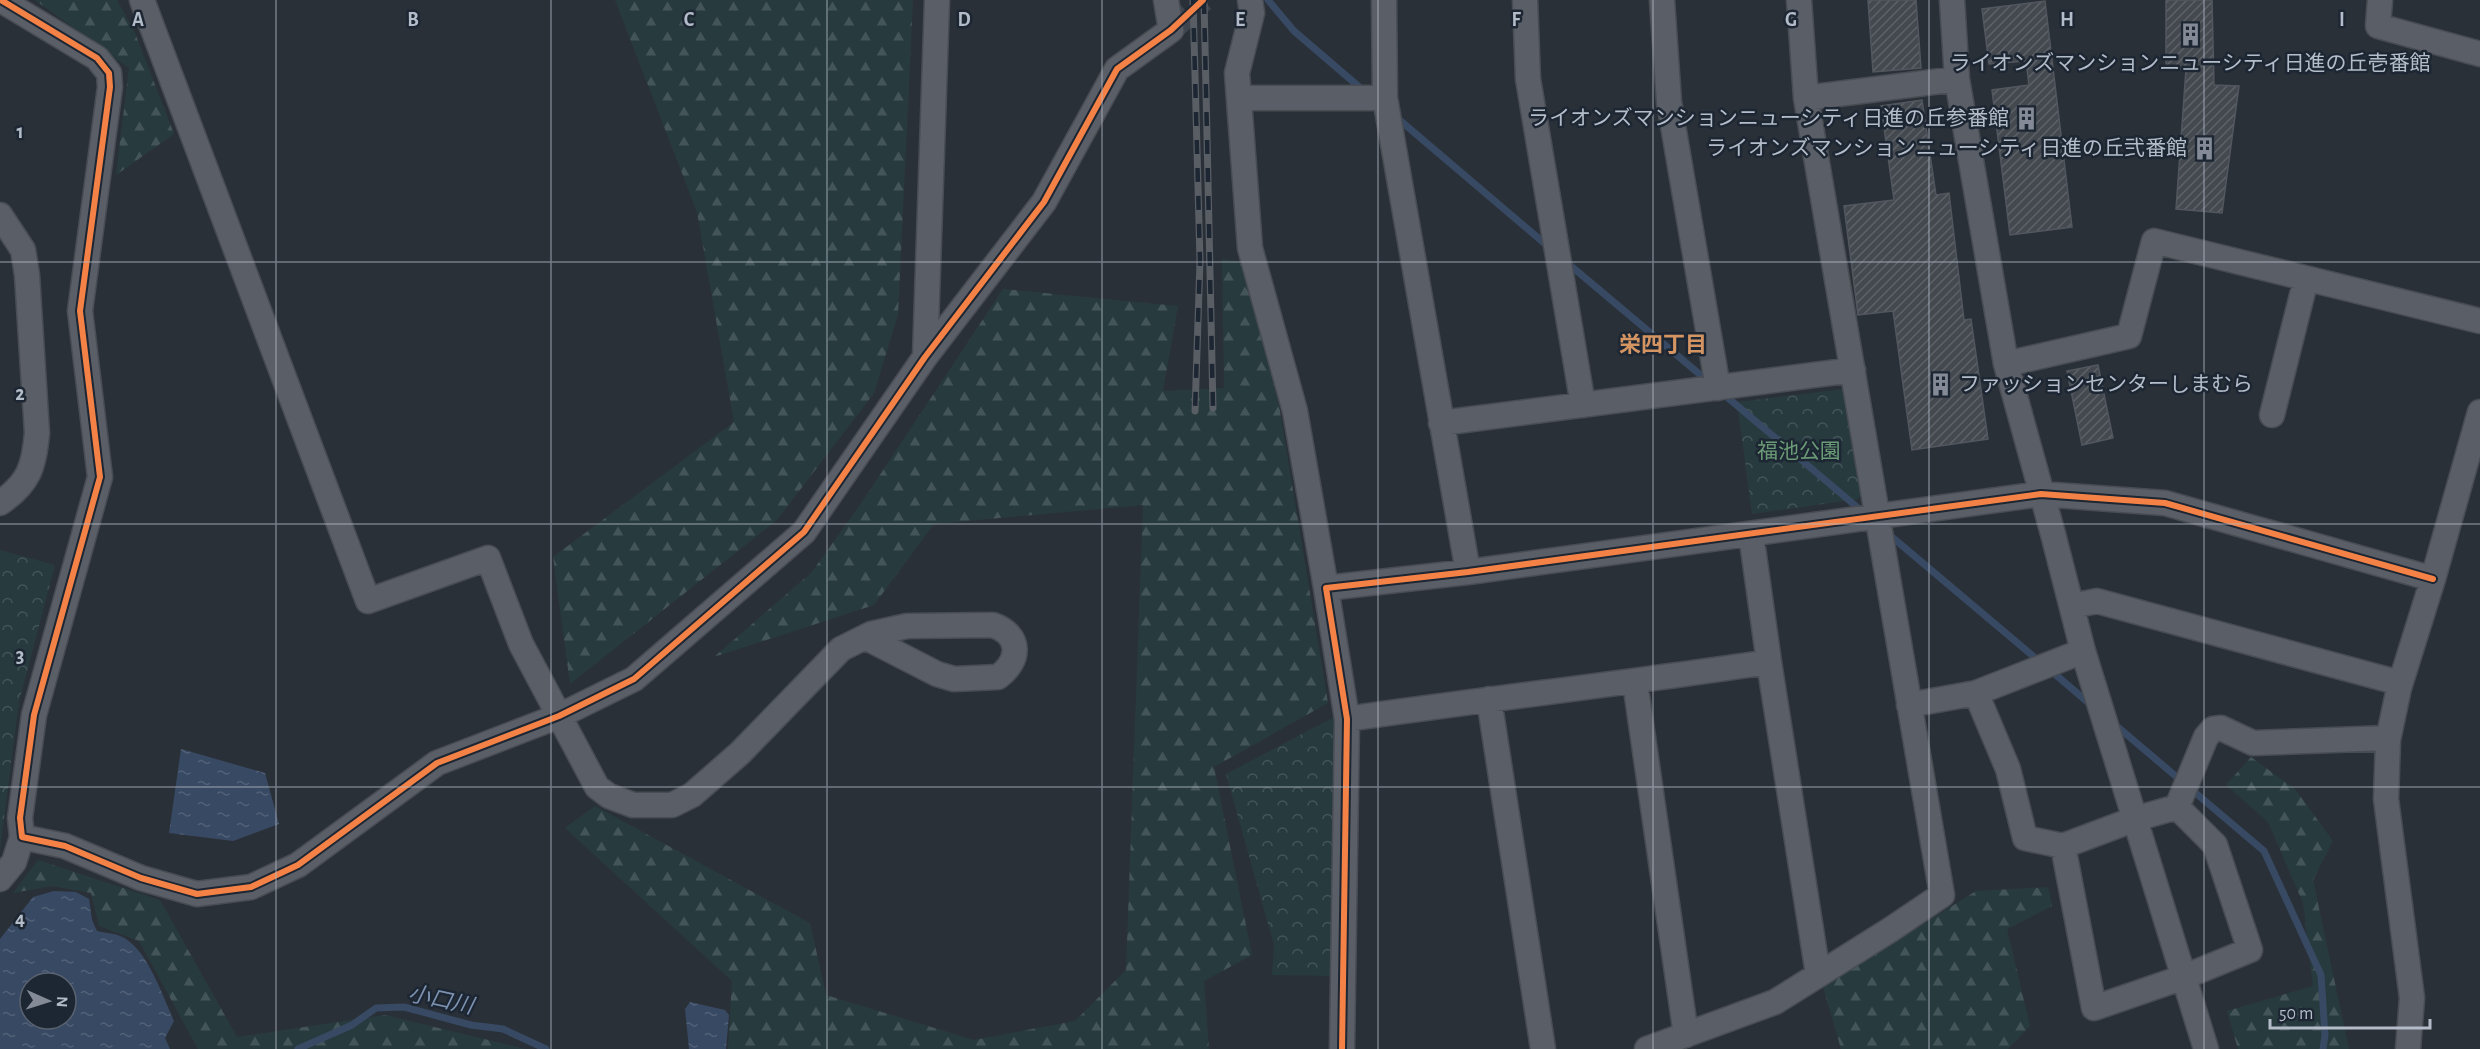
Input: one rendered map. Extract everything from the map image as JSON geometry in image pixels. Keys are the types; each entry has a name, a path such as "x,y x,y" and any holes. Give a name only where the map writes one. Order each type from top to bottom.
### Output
{"street":[{"path":"142,0 368,601 488,558 521,644 597,787 609,796 633,805 672,805 692,795 740,753 841,649 865,637 907,626 993,625 1002,628 1011,637 1015,650 1013,662 998,677 954,679 937,674 865,637"},
{"path":"925,357 937,0"},
{"path":"22,837 65,846 141,878 197,894 251,887 298,865 437,763 559,716 634,679 804,532 925,357 1044,202 1117,69 1171,30 1166,0"},
{"path":"1250,0 1252,13 1237,73 1250,248 1296,411 1347,719 1342,1049"},
{"path":"1384,0 1385,98 1468,572"},
{"path":"1525,0 1528,79 1582,405"},
{"path":"1662,0 1669,102 1718,388"},
{"path":"1647,1049 1775,1002 1942,895 1806,98 1799,0"},
{"path":"1952,0 1957,79 2006,364 2083,651 2206,1049"},
{"path":"2380,0 2378,26 2480,54"},
{"path":"0,879 14,862 22,837 20,818 34,715 100,477 80,311 110,87 109,73 97,58 2,2"},
{"path":"1806,98 1957,79"},
{"path":"1239,98 1385,98"},
{"path":"0,215 23,250 27,275 37,433 34,459 25,481 0,503"},
{"path":"2006,364 2129,336 2154,241 2480,321"},
{"path":"2272,415 2306,279"},
{"path":"1441,423 1852,370"},
{"path":"2408,1049 2412,998 2386,799 2388,738 2400,683 2476,442 2480,412"},
{"path":"1326,588 1468,572 2041,494 2165,503 2433,579"},
{"path":"1751,534 1818,975"},
{"path":"2072,606 2097,601 2400,683"},
{"path":"1909,705 1976,693 2083,651"},
{"path":"1347,719 1635,682 1769,662"},
{"path":"1635,682 1686,1035"},
{"path":"1976,693 2008,769 2025,838 2063,846 2135,819 2177,807"},
{"path":"1489,699 1543,1049"},
{"path":"2177,807 2206,738 2213,729 2221,728 2253,743 2388,738"},
{"path":"2063,846 2094,1008 2184,977 2250,950 2215,845 2177,807"}],"green space":[{"path":"35,0 117,0 135,33 174,134 116,175 129,68"},
{"path":"615,0 913,0 898,315 874,393 777,520 570,684 553,557 734,422 697,212"},
{"path":"1222,259 1241,262 1279,405 1328,703 1214,767 1252,955 1204,981 1209,1049 728,1049 732,981 565,828 595,806 810,923 826,995 974,1040 1075,1021 1126,970 1143,505 934,524 874,605 714,657 812,572 864,499 1003,289 1178,306 1163,391 1224,388"},
{"name":"福池公園","path":"1843,389 1862,493 1858,499 1752,514 1737,402"},
{"path":"0,550 55,565 19,702 0,849"},
{"path":"1340,714 1335,976 1272,975 1274,945 1226,774"},
{"path":"2251,757 2295,789 2333,841 2313,880 2349,1049 2238,1049 2227,1011 2313,986 2303,903 2268,822 2226,785"},
{"path":"38,860 160,900 237,1037 385,1015 525,1049 198,1049 139,941 99,926 91,893 52,886 13,893"},
{"path":"2048,887 2052,906 2007,929 2030,1026 2008,1049 1841,1049 1823,987 1976,891"}],"water":[{"path":"181,749 265,773 279,824 233,841 169,833"},
{"path":"54,891 76,892 89,899 92,920 97,931 115,934 130,942 153,973 174,1021 165,1038 170,1049 0,1049 0,939 33,897"},
{"path":"690,1002 725,1010 729,1015 726,1049 689,1049 685,1009"}],"building":[{"path":"1868,0 1916,0 1921,68 1873,72"},
{"name":"ライオンズマンションニューシティ日進の丘弐番館","path":"2166,0 2212,0 2214,85 2239,86 2222,213 2176,209 2186,69 2166,68"},
{"name":"ライオンズマンションニューシティ日進の丘参番館","path":"2045,1 2072,227 2010,235 1992,90 2029,85 2026,61 1989,64 1982,9"},
{"path":"1922,100 1936,195 1949,193 1964,320 1971,319 1988,439 1912,450 1893,311 1858,315 1844,206 1894,200 1881,106"},
{"path":"2098,365 2113,438 2082,445 2067,371"}],"waterway":[{"path":"1268,0 1294,31 1364,91"},
{"path":"1396,117 1550,248"},
{"path":"1565,261 1710,383"},
{"path":"1721,392 1864,513"},
{"path":"1886,532 2040,662"},
{"path":"2049,669 2091,705"},
{"path":"2113,723 2264,851 2321,975 2325,1035 2323,1049"},
{"name":"小口川","path":"298,1049 352,1025 376,1008 404,1007 471,1025 503,1029 546,1049"}],"tunnel":[{"path":"1171,30 1203,0"}],"railway":[{"path":"1193,0 1200,261 1195,411"},
{"path":"1204,0 1213,408"}],"cycle path":[{"path":"1,0 97,58 109,73 110,87 80,311 100,477 34,715 20,818 22,837 65,846 141,878 197,894 251,887 298,865 437,763 559,716 634,679 804,532 925,357 1044,202 1117,69 1171,30 1203,0"},
{"path":"1342,1049 1347,719 1326,588 1468,572 2041,494 2165,503 2433,579"}],"place":[{"name":"ライオンズマンションニューシティ日進の丘壱番館","path":"2190,35"},
{"name":"ライオンズマンションニューシティ日進の丘参番館","path":"2027,118"},
{"name":"ライオンズマンションニューシティ日進の丘弐番館","path":"2205,148"},
{"name":"ファッションセンターしまむら","path":"1941,384"}],"district":[{"name":"栄四丁目","path":"1663,344"}]}
